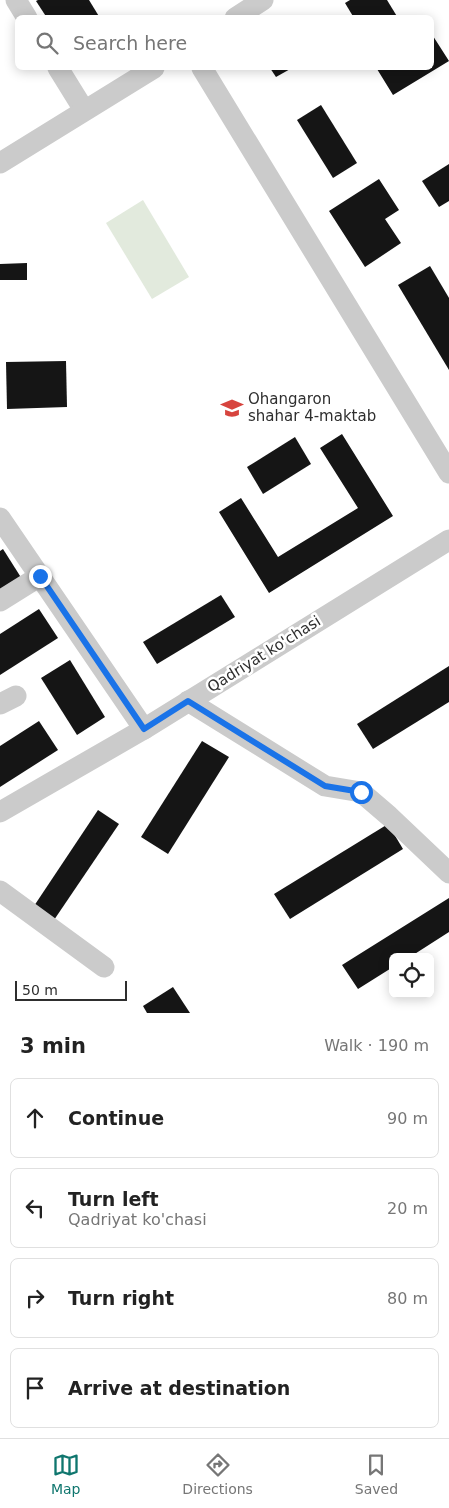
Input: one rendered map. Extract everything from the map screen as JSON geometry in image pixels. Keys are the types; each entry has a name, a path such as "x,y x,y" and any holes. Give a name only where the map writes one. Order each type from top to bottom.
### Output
{"street":[{"path":"16,0 25,15"},
{"path":"240,15 263,0"},
{"path":"59,70 84,110"},
{"path":"0,163 151,70"},
{"path":"203,70 449,474"},
{"path":"0,518 144,729"},
{"name":"Qadriyat ko'chasi","path":"0,812 144,729 449,540"},
{"path":"0,602 40,576"},
{"path":"188,701 325,786 361,792 449,872"},
{"path":"0,891 104,967"}],"shaded area":[{"path":"143,200 189,277 152,299 106,223"}],"building":[{"path":"89,0 98,15 45,15 36,1"},
{"path":"350,0 387,0 396,15 352,15 345,3"},
{"path":"434,38 449,61 393,95 378,70 434,70"},
{"path":"271,70 288,70 276,77"},
{"path":"321,105 357,163 333,178 297,120"},
{"path":"449,164 449,201 439,207 422,181"},
{"path":"379,179 399,210 385,219 401,243 365,267 329,211"},
{"path":"27,263 27,280 0,280 0,264"},
{"path":"430,266 449,298 449,370 398,285"},
{"path":"66,361 67,407 7,409 6,362"},
{"path":"342,434 393,516 269,593 219,512 241,498 278,557 358,508 320,448"},
{"path":"295,437 311,464 263,494 247,467"},
{"path":"3,549 22,579 0,593 0,551"},
{"path":"221,595 235,617 157,664 143,642"},
{"path":"39,609 58,638 0,675 0,634"},
{"path":"70,660 105,717 77,735 41,678"},
{"path":"449,666 449,702 373,749 357,724"},
{"path":"39,721 58,750 0,787 0,746"},
{"path":"202,741 229,757 168,854 141,837"},
{"path":"98,810 119,824 54,920 34,906"},
{"path":"388,824 403,849 290,919 274,894"},
{"path":"449,898 449,932 416,953 389,953 389,970 358,989 342,965"},
{"path":"173,987 190,1013 147,1013 143,1006"}],"place":[{"name":"Ohangaron shahar 4-maktab","path":"232,408"}],"route":[{"path":"40,576 144,729 188,701 325,786 361,792"}]}
